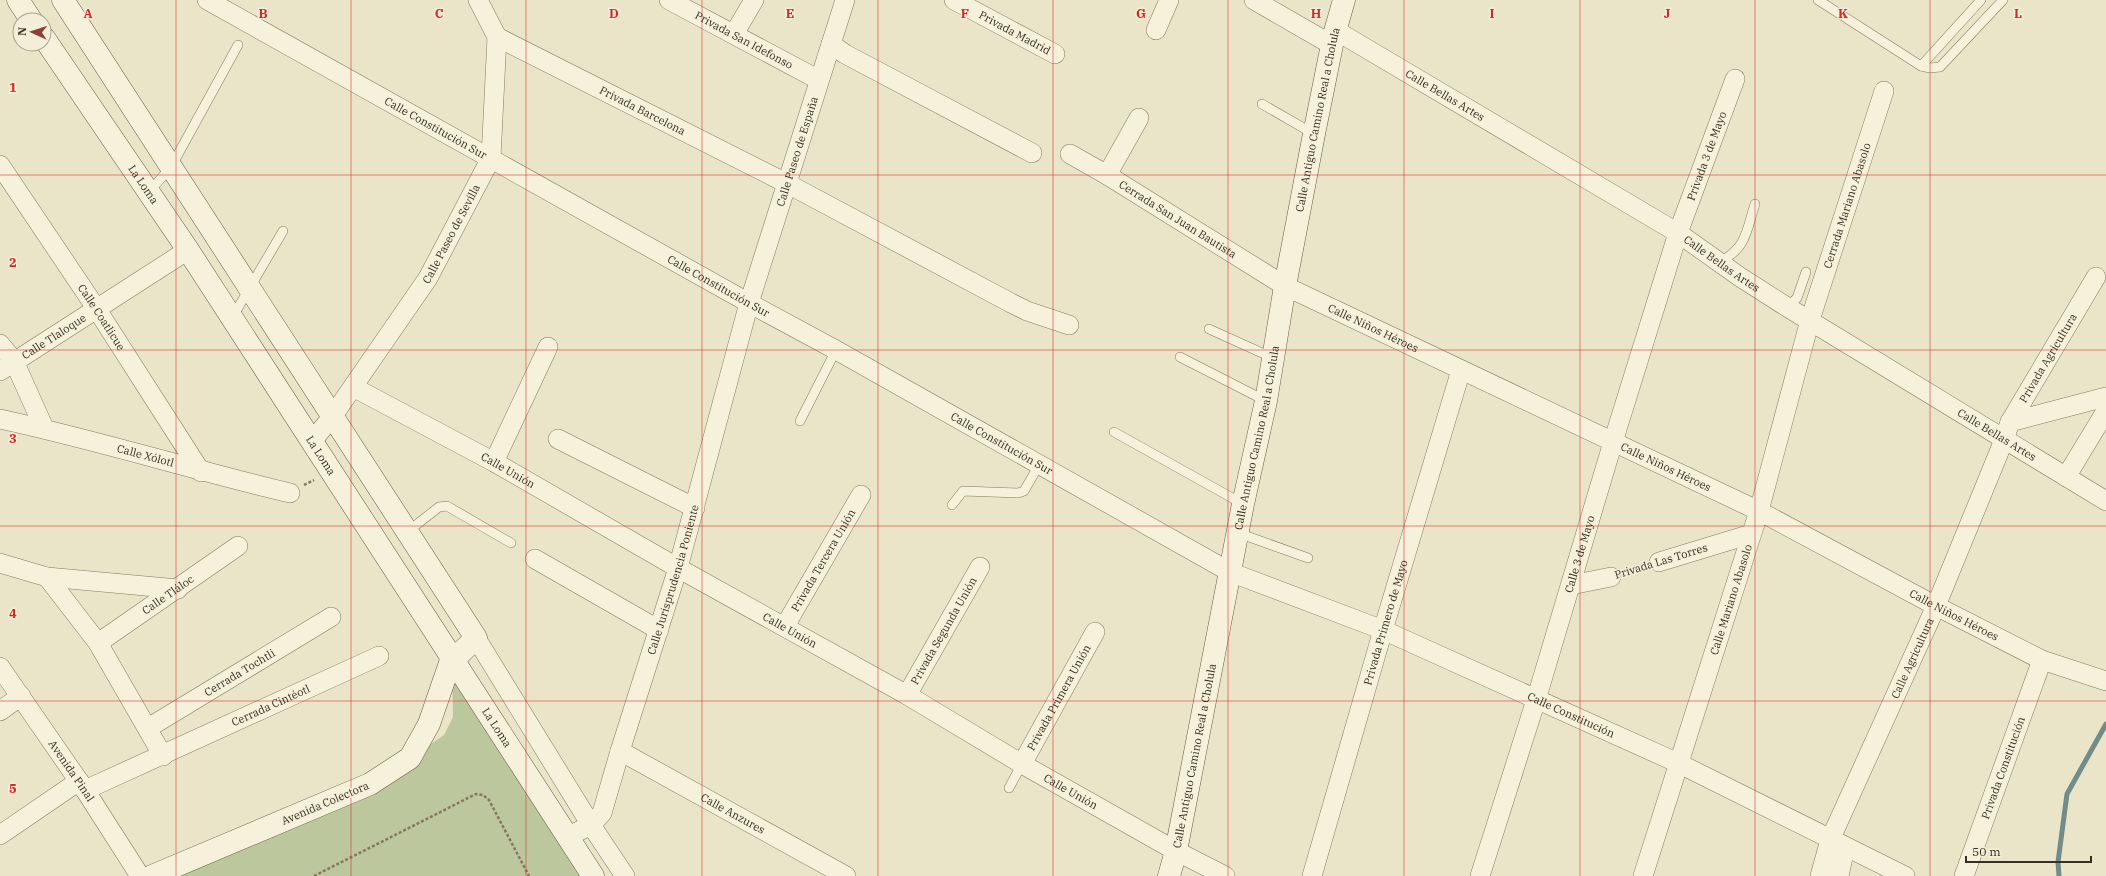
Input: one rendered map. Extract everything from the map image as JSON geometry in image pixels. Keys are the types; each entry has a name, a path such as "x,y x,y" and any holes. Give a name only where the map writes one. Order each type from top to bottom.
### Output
{"street":[{"path":"18,0 26,12"},
{"path":"63,0 249,290 476,638 591,825 625,876"},
{"name":"Calle Constitución Sur","path":"207,0 749,303 836,350 1230,572"},
{"path":"478,0 498,37"},
{"name":"Privada San Idefonso","path":"669,0 819,80"},
{"path":"734,34 754,0"},
{"name":"Calle Paseo de España","path":"749,303 788,184 845,0"},
{"name":"Privada Madrid","path":"954,0 1055,54"},
{"path":"1156,30 1169,0"},
{"name":"Calle Bellas Artes","path":"1254,0 1334,37 1678,233 1788,307 2106,501"},
{"name":"Calle Antiguo Camino Real a Cholula","path":"1168,876 1176,851 1243,504 1266,401 1285,286 1314,134 1334,37 1344,0"},
{"name":"Calle Paseo de Sevilla","path":"312,441 332,417 428,278 491,158 498,37"},
{"name":"Privada Barcelona","path":"498,37 788,184 1011,303 1069,325"},
{"path":"831,44 845,54 1032,153"},
{"name":"La Loma","path":"52,50 188,250 592,876"},
{"name":"Privada 3 de Mayo","path":"1678,233 1735,79"},
{"name":"Cerrada Mariano Abasolo","path":"1810,320 1884,91"},
{"path":"1107,175 1139,118"},
{"name":"Cerrada San Juan Bautista","path":"1070,154 1107,175 1285,286"},
{"name":"Calle Coatlicue","path":"0,165 96,308 201,472"},
{"name":"Calle 3 de Mayo","path":"1480,876 1536,700 1613,442 1678,233"},
{"name":"Calle Tlaloque","path":"7,366 188,250"},
{"name":"Privada Agricultura","path":"2004,440 2010,422 2096,277"},
{"name":"Calle Niños Héroes","path":"1285,286 1759,511 1936,606 2042,660 2106,681"},
{"name":"Calle Jurisprudencia Poniente","path":"567,837 591,825 602,812 678,568 749,303"},
{"name":"Calle Mariano Abasolo","path":"1643,876 1759,511 1810,320"},
{"path":"0,344 7,366 44,428"},
{"path":"494,462 548,348"},
{"name":"Privada Primero de Mayo","path":"1312,876 1383,630 1461,370"},
{"name":"Calle Unión","path":"353,387 494,462 678,568 907,695 1022,764 1176,851 1225,876"},
{"path":"2010,422 2106,397"},
{"path":"2066,477 2106,411"},
{"name":"Calle Xólotl","path":"0,418 44,428 201,472 290,494"},
{"path":"558,439 695,508"},
{"name":"Calle Agricultura","path":"1820,876 1837,844 2004,440"},
{"name":"Privada Tercera Unión","path":"785,626 860,495"},
{"name":"Privada Las Torres","path":"1659,562 1751,534"},
{"name":"Calle Tláloc","path":"98,644 238,546"},
{"path":"535,559 658,630"},
{"path":"0,563 48,577 178,589"},
{"name":"Privada Segunda Unión","path":"907,695 980,567"},
{"name":"Calle Constitución","path":"1230,572 1383,630 1678,764 1837,844 1905,876"},
{"path":"48,577 98,644 163,756"},
{"name":"Privada Las Torres","path":"1571,585 1611,577"},
{"name":"Cerrada Tochtli","path":"148,728 331,618"},
{"name":"Privada Primera Unión","path":"1022,764 1095,632"},
{"name":"Avenida Colectora","path":"152,876 370,784 410,758 429,724 452,660 476,638"},
{"name":"Cerrada Cintéotl","path":"0,835 82,786 163,756 379,656"},
{"name":"Privada Constitución","path":"1964,876 2042,660"},
{"name":"Avenida Pinal","path":"0,667 82,786 140,876"},
{"path":"0,711 21,696"},
{"name":"Calle Anzures","path":"620,751 846,876"},
{"path":"1837,844 1840,876"}],"lane":[{"path":"1818,0 1921,66 1930,68 1940,67 2003,0"},
{"path":"1921,66 1981,0"},
{"path":"149,192 171,167 238,45"},
{"path":"1262,104 1314,134"},
{"path":"1720,262 1732,255 1741,246 1755,204"},
{"path":"232,318 283,231"},
{"path":"1788,307 1796,298 1806,272"},
{"path":"1209,329 1273,358"},
{"path":"800,421 836,350"},
{"path":"1180,357 1266,401"},
{"path":"1114,432 1243,504"},
{"path":"952,505 963,491 1018,493 1024,491 1040,465"},
{"path":"407,532 439,507 446,506 511,543"},
{"path":"1238,533 1308,558"},
{"path":"1009,788 1022,764"}],"path":[{"path":"290,494 331,470"},
{"name":"Privada Las Torres","path":"1611,577 1659,562"},
{"path":"314,876 476,794 483,795 489,800 529,876"}],"green space":[{"path":"452,660 593,876 152,876 410,758 444,735 453,717"}],"waterway":[{"path":"2059,876 2058,862 2067,794 2106,724"}]}
